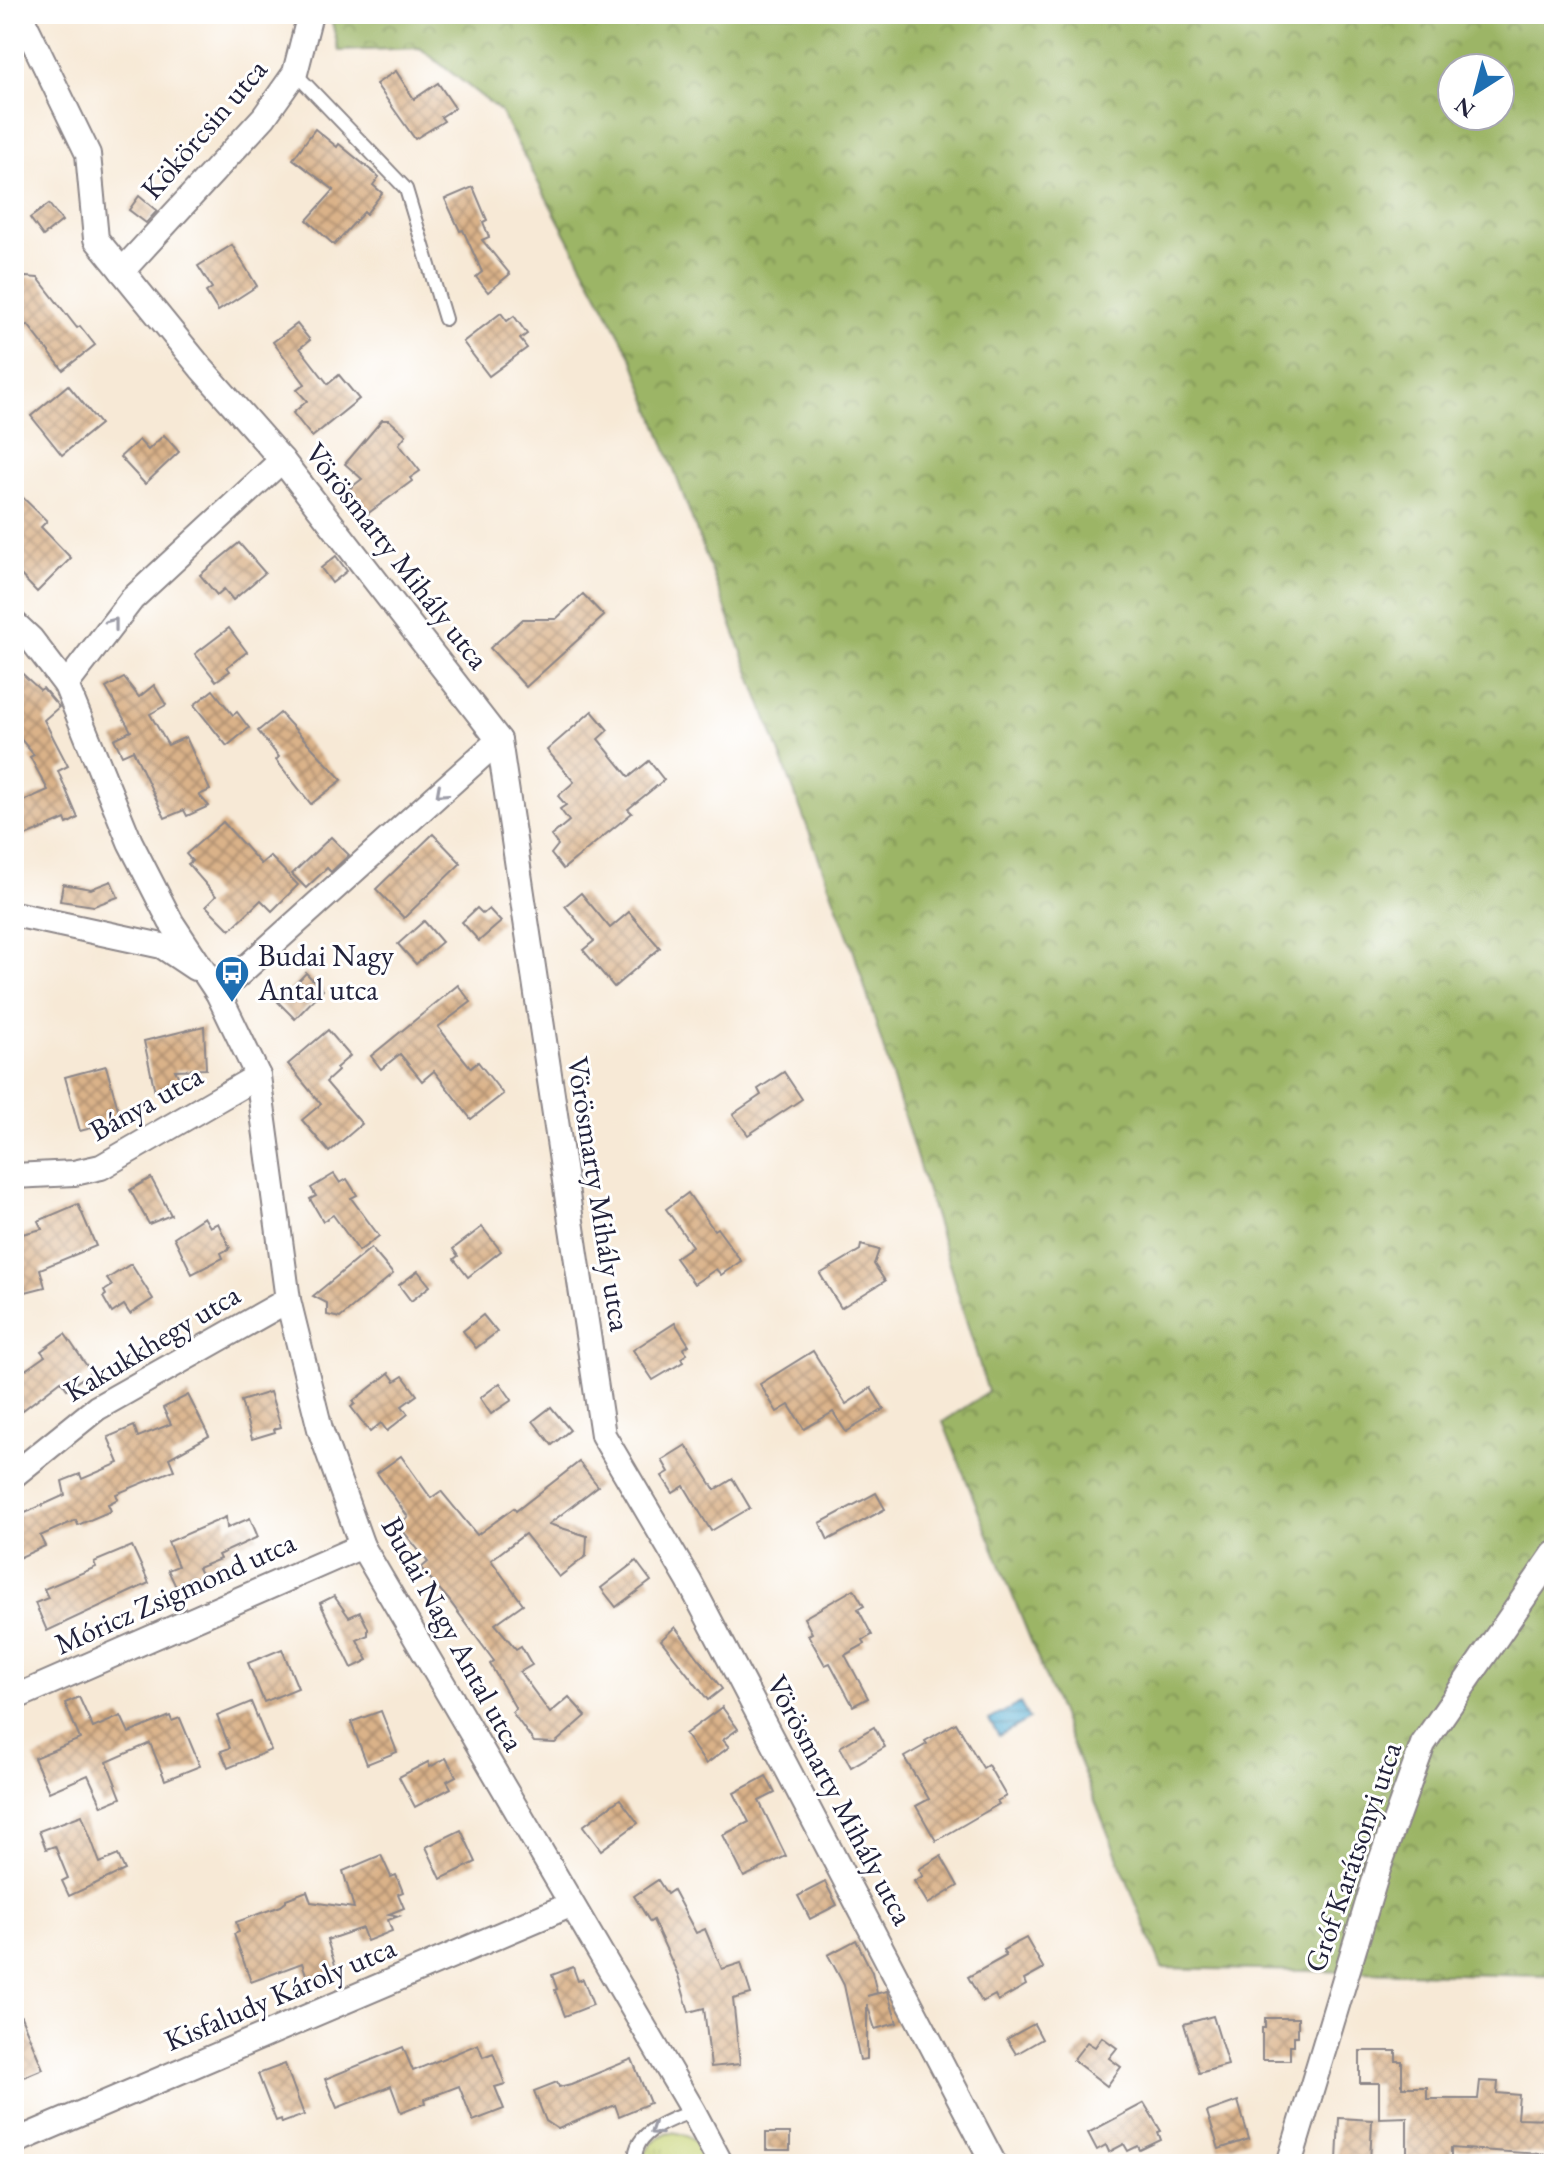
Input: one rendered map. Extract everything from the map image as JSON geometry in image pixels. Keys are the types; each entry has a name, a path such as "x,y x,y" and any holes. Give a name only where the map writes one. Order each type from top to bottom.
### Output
{"street":[{"name":"Vörösmarty Mihály utca","path":"20,14 88,154 96,239 201,368 282,460 499,740 603,1435 697,1595 994,2164"},
{"name":"Kökörcsin utca","path":"122,271 264,117 295,73 310,14"},
{"path":"66,685 132,599 282,460"},
{"name":"Budai Nagy Antal utca","path":"14,623 31,639 66,685 130,842 171,922 211,983 258,1076 288,1300 320,1429 362,1546 693,2111 721,2164"},
{"path":"14,914 162,946 211,983 499,740"},
{"name":"Bánya utca","path":"14,1176 74,1173 101,1167 258,1076"},
{"name":"Kakukkhegy utca","path":"14,1475 97,1408 288,1300"},
{"name":"Móricz Zsigmond utca","path":"14,1698 362,1546"},
{"name":"Gróf Karátsonyi utca","path":"1289,2164 1379,1866 1423,1744 1554,1554"},
{"name":"Kisfaludy Károly utca","path":"14,2142 570,1905"}],"lane":[{"path":"295,73 406,189 445,319"},
{"path":"636,2164 642,2139 660,2124 693,2111"}],"green space":[{"path":"330,14 1554,14 1554,1976 1162,1968 943,1422 988,1392 854,952 632,358 500,111 420,48 339,51"},
{"path":"669,2132 694,2141 708,2164 645,2164 651,2144"}],"water":[{"path":"1020,1703 1029,1719 999,1736 989,1720"}],"building":[{"path":"396,71 414,99 438,83 455,108 441,117 444,121 415,139 376,84"},
{"path":"315,129 379,177 373,185 382,193 366,214 364,212 334,245 307,220 334,190 293,159"},
{"path":"473,187 487,220 483,222 489,237 482,240 510,274 488,292 476,277 482,272 445,199"},
{"path":"139,196 157,211 146,223 129,210"},
{"path":"49,204 62,221 43,236 30,218"},
{"path":"232,245 257,286 218,311 206,292 212,288 198,266"},
{"path":"26,277 38,278 77,328 80,326 95,345 63,370 28,325 14,336 14,286"},
{"path":"501,313 507,321 514,316 527,334 520,339 527,348 489,376 463,342"},
{"path":"297,324 310,340 300,348 328,384 339,375 359,399 312,437 293,413 307,401 297,390 305,384 273,342"},
{"path":"68,385 100,424 62,455 31,416"},
{"path":"382,420 389,420 406,435 399,444 420,471 410,478 412,481 363,517 344,493 362,479 345,464"},
{"path":"164,435 179,452 145,484 120,457 139,440 148,450"},
{"path":"14,489 47,521 41,527 71,558 37,592 14,568"},
{"path":"239,543 265,573 233,600 224,589 217,595 200,575"},
{"path":"336,556 347,571 332,583 321,568"},
{"path":"583,594 604,616 526,687 490,648 523,619 556,619"},
{"path":"229,628 247,652 227,667 230,671 216,681 195,654"},
{"path":"14,666 40,690 43,688 59,707 44,720 68,766 58,771 78,818 67,824 65,819 14,841 14,805 48,790 30,757 34,755 14,731"},
{"path":"124,678 139,697 154,685 166,705 150,714 168,745 186,737 210,790 199,795 209,806 187,816 184,810 165,818 133,750 122,755 114,739 131,731 106,688"},
{"path":"213,690 233,715 237,712 249,728 227,746 194,705"},
{"path":"592,711 608,730 598,739 629,777 649,761 664,780 628,809 632,813 563,869 551,854 558,845 551,836 569,821 560,809 566,805 558,796 574,782 547,750"},
{"path":"280,713 342,780 311,804 276,760 279,757 258,731"},
{"path":"223,822 261,864 270,856 298,885 272,911 261,900 230,930 206,906 216,896 188,864 192,861 186,854"},
{"path":"433,834 461,863 404,918 376,889"},
{"path":"331,837 349,855 331,872 327,868 306,888 292,874"},
{"path":"111,881 118,897 94,906 60,901 63,884 91,889"},
{"path":"581,893 610,928 629,912 660,948 614,987 583,950 594,941 565,906"},
{"path":"477,908 483,914 489,909 501,922 479,941 462,922"},
{"path":"424,921 442,942 416,964 398,944"},
{"path":"306,973 323,990 295,1019 278,1002"},
{"path":"458,985 471,1002 438,1027 471,1068 478,1062 503,1094 471,1119 434,1071 422,1081 400,1054 381,1069 371,1056"},
{"path":"204,1026 206,1069 175,1070 183,1086 155,1092 144,1041"},
{"path":"328,1030 350,1056 326,1082 362,1124 329,1152 302,1120 321,1104 288,1064"},
{"path":"106,1066 121,1120 80,1131 65,1077"},
{"path":"784,1072 802,1099 748,1135 733,1114 761,1095 758,1089"},
{"path":"334,1174 340,1183 347,1179 357,1195 351,1198 379,1236 359,1251 333,1215 323,1221 310,1199 316,1196 311,1188"},
{"path":"151,1178 171,1215 149,1224 130,1190"},
{"path":"688,1193 741,1261 721,1275 716,1269 694,1284 675,1258 692,1246 666,1209"},
{"path":"78,1204 96,1246 40,1269 45,1287 14,1295 14,1236 42,1229 38,1221"},
{"path":"204,1217 210,1227 218,1223 230,1248 221,1253 223,1258 192,1274 174,1237"},
{"path":"482,1227 501,1251 468,1277 454,1259 458,1256 453,1249"},
{"path":"861,1245 879,1250 874,1264 885,1281 841,1308 820,1274 860,1250"},
{"path":"371,1248 393,1274 340,1318 327,1315 327,1303 313,1296"},
{"path":"131,1264 153,1299 130,1314 124,1305 112,1313 103,1297 106,1295 104,1291 112,1286 107,1279"},
{"path":"418,1271 430,1286 411,1301 399,1285"},
{"path":"483,1315 497,1332 476,1348 463,1331"},
{"path":"675,1323 689,1345 683,1349 687,1354 681,1358 683,1362 653,1380 633,1350"},
{"path":"65,1334 91,1372 67,1389 61,1381 14,1417 14,1378 45,1356 41,1351"},
{"path":"813,1351 846,1404 871,1388 884,1409 846,1432 833,1412 804,1429 789,1405 777,1412 760,1384"},
{"path":"389,1373 395,1381 403,1376 417,1395 402,1406 408,1414 387,1431 381,1423 370,1432 351,1407 355,1404 353,1401"},
{"path":"500,1383 512,1400 491,1414 480,1398"},
{"path":"270,1392 281,1427 252,1439 241,1401"},
{"path":"188,1395 209,1436 169,1458 174,1470 116,1494 118,1499 108,1504 111,1511 78,1525 76,1520 40,1536 45,1546 14,1560 14,1518 65,1495 62,1481 80,1474 82,1479 119,1463 108,1437 134,1426 138,1437 171,1424 163,1408"},
{"path":"551,1407 570,1430 552,1445 533,1421"},
{"path":"686,1445 715,1490 733,1479 750,1508 711,1531 684,1486 673,1493 662,1476 669,1472 662,1460"},
{"path":"401,1456 431,1498 441,1491 477,1535 514,1508 516,1511 579,1462 598,1486 549,1524 587,1536 586,1556 559,1577 525,1534 491,1560 523,1604 495,1624 516,1649 521,1646 532,1665 520,1672 550,1713 569,1697 586,1716 555,1743 534,1742 512,1712 516,1709 490,1664 494,1661 421,1568 428,1562 398,1525 408,1517 377,1473"},
{"path":"876,1493 885,1509 828,1540 820,1523"},
{"path":"226,1517 227,1528 250,1518 258,1537 218,1555 220,1559 198,1568 202,1576 176,1587 168,1570 178,1566 168,1542"},
{"path":"132,1546 149,1583 47,1631 35,1603 48,1598 44,1589 96,1567 94,1562"},
{"path":"636,1561 651,1581 616,1607 601,1588"},
{"path":"854,1589 864,1606 858,1609 872,1635 863,1640 865,1644 845,1655 868,1698 853,1706 830,1663 825,1665 808,1635 812,1633 804,1618"},
{"path":"334,1596 349,1617 360,1612 368,1628 368,1635 357,1640 368,1660 352,1668 320,1603"},
{"path":"675,1627 722,1689 708,1700 661,1640"},
{"path":"282,1649 298,1688 264,1702 248,1663"},
{"path":"79,1697 93,1728 121,1716 129,1733 170,1716 172,1721 180,1718 200,1766 165,1780 150,1743 107,1762 121,1798 102,1806 88,1775 49,1792 34,1758 80,1739 65,1703"},
{"path":"251,1702 271,1750 228,1768 221,1751 230,1748 217,1716"},
{"path":"722,1707 738,1729 723,1740 729,1747 706,1764 685,1734"},
{"path":"381,1711 397,1752 367,1764 351,1722"},
{"path":"956,1723 983,1768 988,1765 1006,1796 997,1801 999,1804 936,1841 916,1806 929,1799 904,1757"},
{"path":"874,1727 885,1747 851,1767 840,1747"},
{"path":"446,1758 456,1776 447,1781 451,1788 415,1807 399,1777 428,1762 430,1767"},
{"path":"766,1776 775,1793 759,1801 786,1856 744,1877 723,1835 749,1822 734,1793"},
{"path":"620,1799 638,1823 601,1850 583,1826"},
{"path":"82,1815 100,1863 118,1855 125,1870 69,1896 62,1881 68,1878 55,1846 46,1849 39,1831"},
{"path":"461,1830 476,1862 441,1879 426,1847"},
{"path":"381,1855 391,1877 396,1875 403,1892 398,1894 404,1908 389,1914 399,1916 388,1920 392,1931 367,1941 362,1928 327,1940 337,1971 308,1980 302,1963 251,1982 234,1934 239,1932 236,1922 281,1906 286,1899 307,1891 311,1902 354,1908 343,1871"},
{"path":"941,1856 958,1886 928,1904 914,1881 923,1876 919,1869"},
{"path":"658,1880 667,1894 673,1890 696,1933 705,1929 722,1969 741,1963 751,1994 733,1999 740,2064 711,2067 704,2008 689,2012 678,1975 653,1920 650,1922 634,1896"},
{"path":"825,1882 837,1905 810,1919 798,1896"},
{"path":"1026,1938 1044,1969 1024,1980 1026,1985 998,2001 995,1995 982,2002 968,1977 1006,1956 1003,1950"},
{"path":"856,1940 872,1972 877,1993 867,1996 887,1991 897,2023 875,2029 867,2004 867,2059 860,2060 844,1985 828,1955"},
{"path":"573,1967 578,1981 583,1979 593,2005 565,2016 552,1975"},
{"path":"14,2000 43,2069 14,2081"},
{"path":"1213,2016 1228,2065 1199,2073 1184,2024"},
{"path":"1265,2018 1298,2018 1298,2036 1294,2036 1294,2045 1290,2045 1290,2060 1262,2060"},
{"path":"1034,2024 1042,2039 1016,2054 1007,2039"},
{"path":"1102,2037 1117,2048 1109,2058 1121,2067 1107,2086 1073,2060 1087,2042 1095,2047"},
{"path":"478,2044 483,2057 493,2053 505,2084 495,2087 504,2109 473,2121 459,2086 425,2099 426,2103 401,2113 391,2086 337,2108 325,2079 403,2047 413,2071"},
{"path":"1360,2051 1396,2051 1396,2061 1402,2061 1402,2087 1427,2087 1427,2099 1478,2099 1480,2081 1498,2082 1497,2093 1519,2095 1517,2118 1554,2119 1554,2155 1451,2148 1451,2164 1407,2164 1407,2117 1379,2118 1379,2083 1360,2083"},
{"path":"632,2059 650,2103 619,2116 615,2105 558,2129 546,2121 534,2091 557,2082 559,2087 571,2084"},
{"path":"285,2064 304,2115 282,2123 281,2119 276,2121 258,2074"},
{"path":"1238,2101 1249,2139 1219,2149 1207,2112"},
{"path":"1144,2103 1161,2131 1158,2132 1161,2140 1140,2150 1138,2146 1128,2151 1124,2144 1109,2152 1106,2145 1097,2150 1088,2133"},
{"path":"1339,2118 1372,2120 1370,2163 1337,2161"},
{"path":"766,2133 790,2133 790,2150 766,2150"}],"place":[{"name":"Budai Nagy Antal utca","path":"232,1004"}]}
